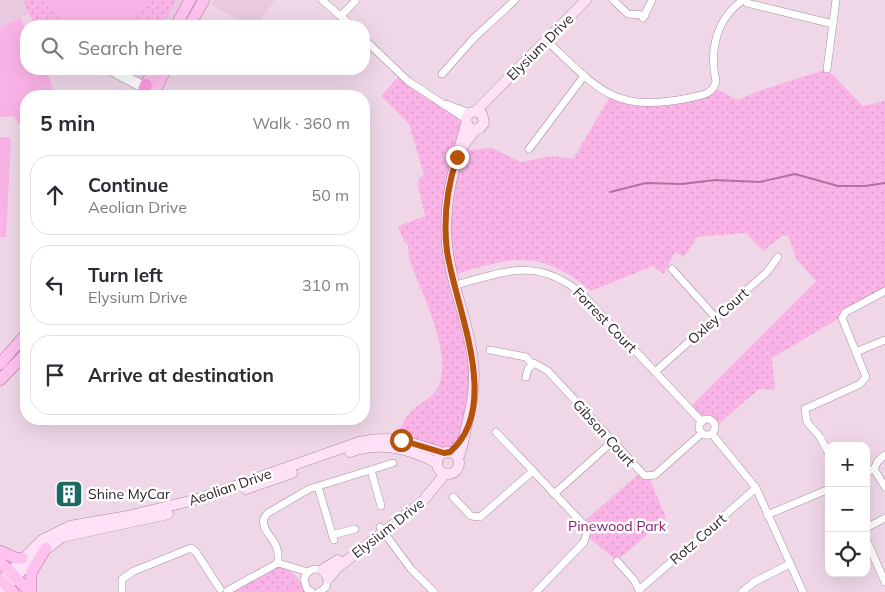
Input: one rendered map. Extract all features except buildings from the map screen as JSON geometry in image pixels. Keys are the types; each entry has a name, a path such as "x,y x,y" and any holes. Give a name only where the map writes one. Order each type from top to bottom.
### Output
{"main road":[{"path":"179,20 190,0"},
{"path":"192,20 204,0"},
{"path":"148,90 152,75"},
{"path":"149,90 161,75"},
{"path":"0,364 20,341"},
{"path":"0,380 20,359"},
{"path":"0,562 6,583 30,592 31,573 46,548"},
{"path":"0,551 15,558 22,558"}],"street":[{"path":"322,0 346,20"},
{"path":"342,16 356,0"},
{"name":"Elysium Drive","path":"451,454 465,433 473,401 474,372 470,343 447,251 446,218 450,182 472,119 493,94 586,0"},
{"path":"613,0 628,14 644,17 652,0"},
{"path":"547,41 584,76 605,92 621,100 634,103 665,102 707,94 715,88 715,37 725,18 735,5 744,0 747,3 833,24"},
{"path":"827,69 836,0"},
{"path":"442,74 474,38 512,1"},
{"path":"370,45 408,81 472,119"},
{"path":"117,75 143,90"},
{"path":"120,75 144,90"},
{"path":"529,149 584,76"},
{"name":"Oxley Court","path":"655,372 767,272 778,258"},
{"name":"Forrest Court","path":"455,285 515,269 541,271 555,276 582,294 702,422"},
{"path":"672,269 716,318"},
{"path":"825,446 820,437 807,422 804,413 807,406 863,381 866,377 842,318 843,315 885,292"},
{"path":"856,352 885,340"},
{"name":"Gibson Court","path":"490,350 526,357 532,364 548,371 642,475 652,476 702,433"},
{"path":"526,377 532,364"},
{"path":"708,420 713,422 715,428 712,434 702,433 700,427 702,422 708,420"},
{"path":"496,432 584,525 587,536 580,548 536,592"},
{"path":"712,434 756,488 802,592"},
{"name":"Aeolian Drive","path":"6,583 22,558 53,533 73,525 128,516 198,499 359,442 380,438 407,440 451,454"},
{"path":"554,494 612,442"},
{"name":"Aeolian Drive","path":"6,583 46,548 62,537 179,511 357,449 376,446 408,449 440,469"},
{"path":"451,454 459,463 456,471 440,469 451,454"},
{"path":"870,470 874,469 878,461 885,455"},
{"path":"312,592 307,588 304,580 281,563 276,546 263,524 264,517 309,489 393,463"},
{"name":"Elysium Drive","path":"324,589 337,568 424,492 431,485 440,469"},
{"path":"874,469 885,487"},
{"path":"370,470 381,506"},
{"path":"453,497 471,516 480,517 533,471"},
{"path":"318,487 333,537 356,529"},
{"name":"Rotz Court","path":"617,561 634,580 640,591 756,488"},
{"path":"768,515 825,491"},
{"path":"870,526 885,518"},
{"path":"382,529 411,569 434,592"},
{"name":"Elysium Drive","path":"322,570 382,529"},
{"path":"122,592 122,579 134,570 191,548 196,552 223,591 281,563 308,572"},
{"path":"870,548 885,582"},
{"path":"742,592 754,582 790,564"},
{"path":"304,580 308,572 314,568 322,570 324,589"},
{"path":"542,586 548,592"}],"shaded area":[{"path":"0,0 194,0 182,20 32,20 29,14 0,27"},
{"path":"214,0 275,0 260,20 237,20 211,4"},
{"path":"119,75 152,75 145,87"}],"green space":[{"path":"23,0 176,0 165,20 32,20"},
{"path":"46,0 147,0 134,20 66,20 57,14"},
{"path":"21,18 20,75 48,75 53,90 20,90 20,125 13,116 0,117 0,27"},
{"path":"827,69 863,106 885,101 885,291 772,358 775,390 759,389 715,427 713,422 705,420 689,408 816,281 797,260 788,236 782,236 763,251 746,233 697,237 684,257 675,252 664,274 653,266 591,291 573,277 540,262 525,260 509,261 453,275 474,368 465,433 452,453 444,453 401,440 398,432 407,417 416,407 427,400 438,387 442,373 442,358 428,305 409,259 408,245 404,242 398,226 425,216 418,186 419,178 424,175 409,124 381,96 401,74 466,119 460,151 492,148 521,162 553,156 573,159 611,95 621,100 689,98 715,88 738,100 759,91"},
{"path":"0,137 9,137 11,140 6,237 0,237"},
{"name":"Pinewood Park","path":"640,473 649,477 666,518 617,561 587,536 582,523"},
{"path":"277,567 283,567 295,575 308,592 232,592"}],"waterway":[{"path":"610,192 646,183 682,184 715,180 760,182 795,174 838,186 865,186 885,183"}],"place":[{"name":"Shine MyCar","path":"69,494"}],"route":[{"path":"401,440 407,440 444,453 450,452 458,445 465,433 473,401 474,372 470,343 447,251 446,210 457,157"}]}
